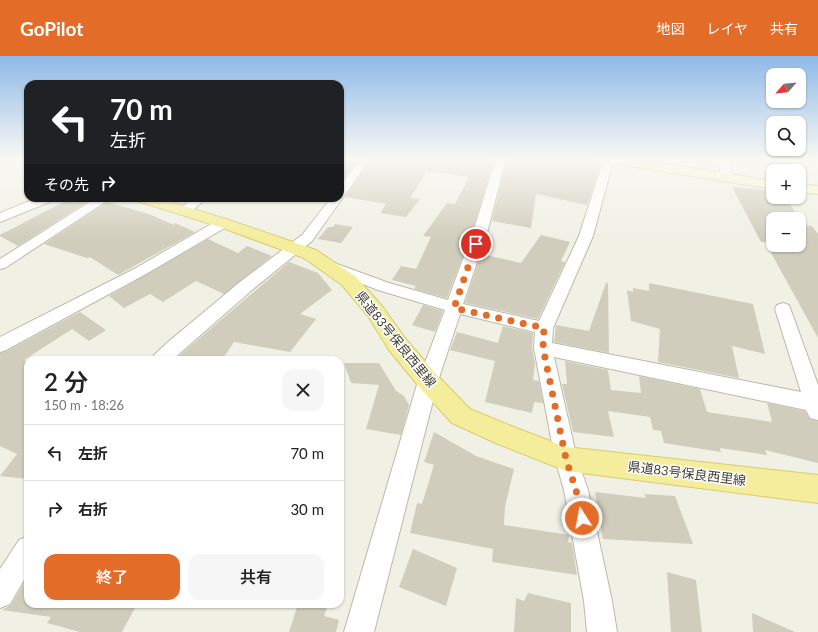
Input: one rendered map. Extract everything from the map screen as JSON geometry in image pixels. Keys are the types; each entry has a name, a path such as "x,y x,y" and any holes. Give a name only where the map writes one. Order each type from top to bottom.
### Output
{"main road":[{"name":"県道83号保良西里線","path":"155,202 296,248 310,254 349,281 375,311 396,344 461,416 566,459 818,489"}],"street":[{"path":"359,632 428,381 465,272 482,229 494,185"},
{"path":"600,185 586,236 543,338 566,459 576,490 598,601 602,632"},
{"path":"806,189 818,190"},
{"path":"0,218 38,202"},
{"path":"0,265 99,202"},
{"path":"184,211 195,202"},
{"path":"165,356 246,286 307,238 334,202"},
{"path":"0,345 141,271 223,223"},
{"path":"326,265 393,289 543,338 816,409"},
{"path":"783,309 816,409"},
{"path":"0,594 24,555"}],"building":[{"path":"353,185 418,185 410,198 420,199 406,217 380,213 386,204 345,197"},
{"path":"465,185 486,185 473,229 447,298 414,289 416,286 392,280 401,266 416,269 431,237 423,236 447,203 455,204"},
{"path":"501,185 594,185 587,205 536,194 531,228 492,221"},
{"path":"732,187 766,190 766,204 790,204 795,212 766,212 766,244 765,242 761,242"},
{"path":"63,202 87,202 18,246 0,235"},
{"path":"107,202 149,214 195,232 118,275 90,257 87,258 44,244"},
{"path":"335,224 353,227 341,243 318,239 328,227 333,227"},
{"path":"806,225 812,226 818,234 818,338 771,252 806,252"},
{"path":"541,235 570,242 561,261 565,262 538,319 465,303 481,254 521,263"},
{"path":"208,239 238,253 247,246 272,256 224,294 196,281 163,302 150,294 124,308 109,296"},
{"path":"289,262 318,273 332,290 300,314 316,319 290,352 234,342 225,356 179,356"},
{"path":"606,283 608,283 609,353 554,342 556,325 589,331"},
{"path":"649,283 753,304 765,354 732,346 739,378 658,362 660,329 631,321 627,290 633,292 633,288 649,291"},
{"path":"423,305 443,311 435,332 412,325"},
{"path":"80,312 106,330 89,341 72,329 30,356 24,356 24,479 0,476 17,454 0,446 0,353 7,351"},
{"path":"503,326 533,333 532,348 535,364 533,380 539,381 543,403 534,402 532,413 485,402 495,361 450,350 457,332 498,343"},
{"path":"565,361 608,370 611,390 641,393 639,376 700,389 707,412 772,422 767,403 805,411 810,419 818,421 818,463 765,450 767,455 720,448 721,452 664,443 661,431 653,430 650,417 608,411 614,437 573,432 562,384 567,384"},
{"path":"344,363 379,363 396,391 404,396 409,405 401,435 366,429 379,385 351,383"},
{"path":"434,432 476,456 514,469 505,507 504,525 569,535 568,542 572,543 577,575 492,562 493,549 410,533 417,503 422,504 434,465 424,462"},
{"path":"595,492 646,498 644,494 675,496 693,544 603,539"},
{"path":"413,549 457,568 446,606 399,587"},
{"path":"667,572 696,580 702,632 671,632"},
{"path":"24,583 24,608 135,608 122,632 80,632 47,623 51,617 2,610 11,605"},
{"path":"528,593 571,603 571,632 514,632 516,598 524,601"},
{"path":"297,608 327,608 324,616 339,620 336,632 289,632"},
{"path":"752,613 795,632 753,632"}],"route":[{"path":"476,244 465,272 454,308 544,328 543,348 566,459 576,490 582,518"}]}
